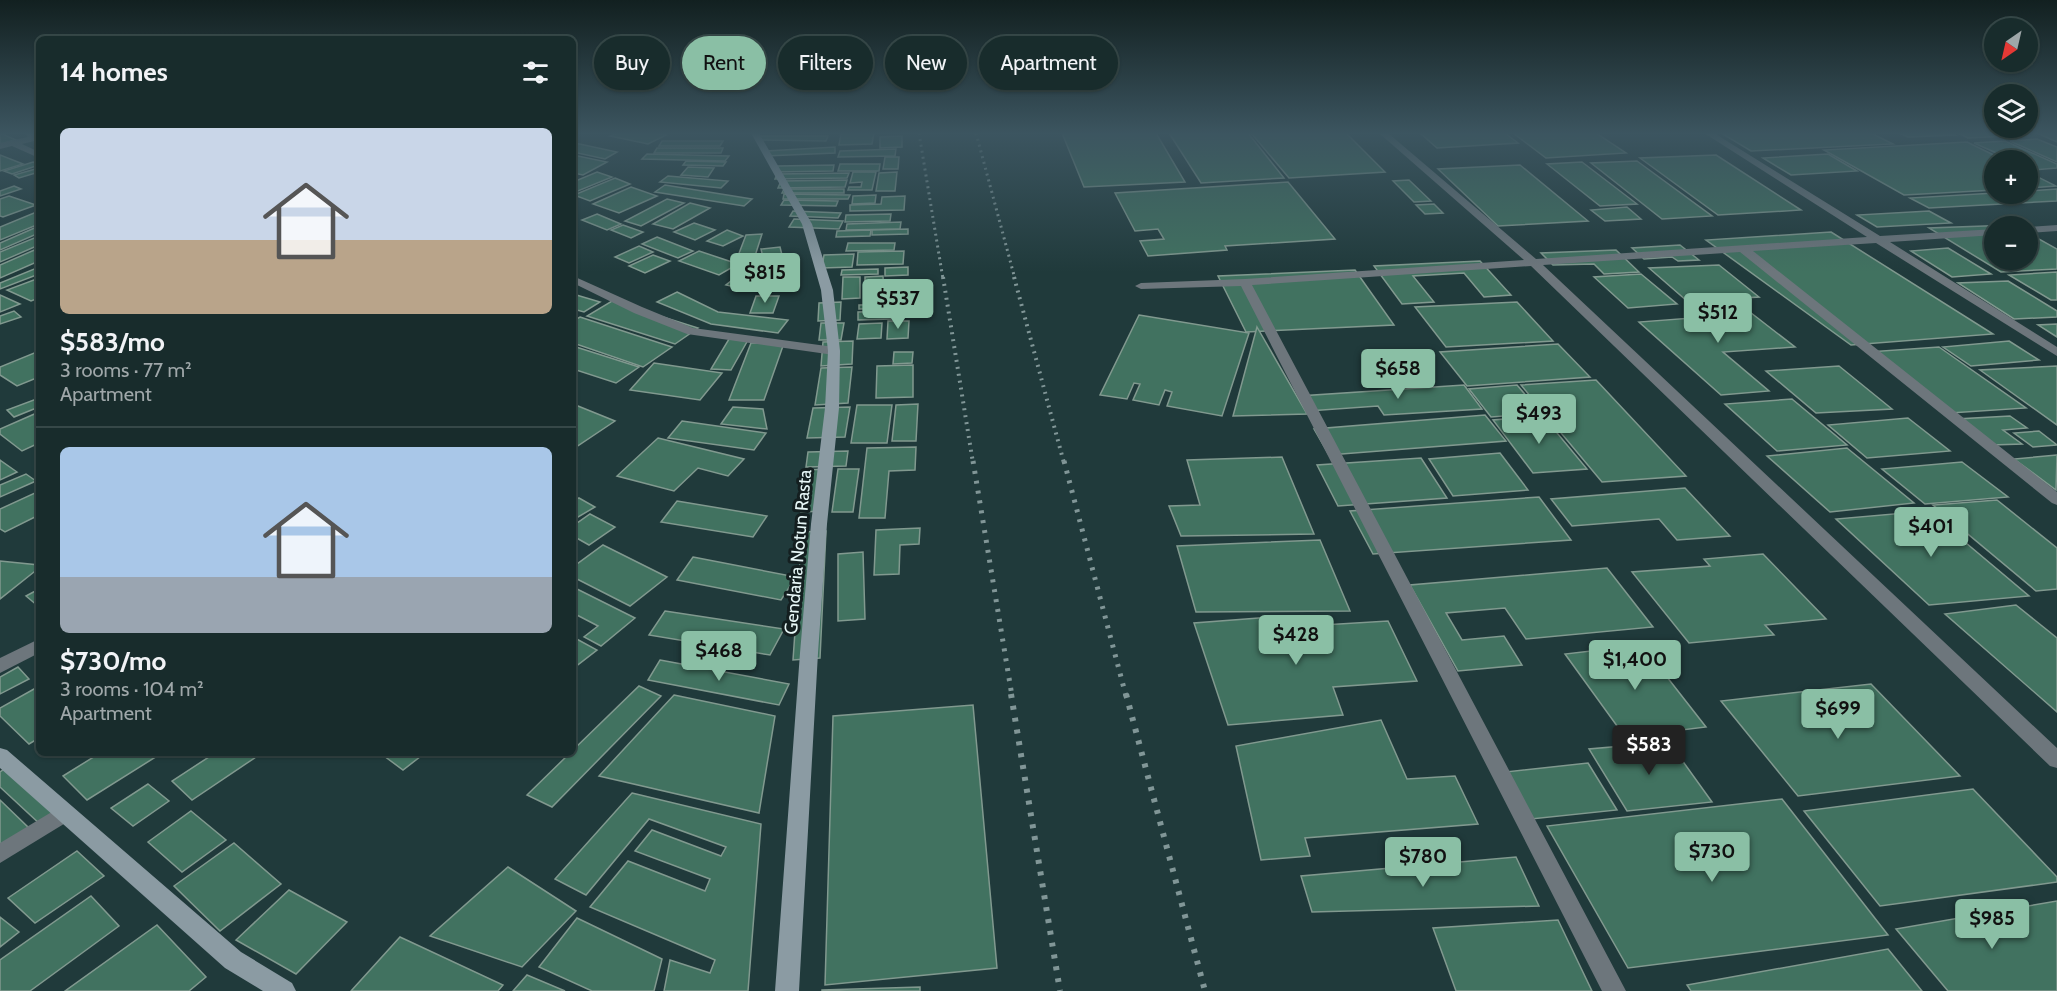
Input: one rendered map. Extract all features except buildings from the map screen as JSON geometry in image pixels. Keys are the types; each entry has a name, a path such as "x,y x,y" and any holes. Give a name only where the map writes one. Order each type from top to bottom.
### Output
{"main road":[{"name":"Gendaria Notun Rasta","path":"781,179 807,224 827,290 834,351 832,408 819,524 809,653 787,991"},
{"path":"0,756 233,960 284,991"}],"street":[{"path":"1437,179 1533,262 2057,760"},
{"path":"1782,179 2057,352"},
{"path":"2038,229 2057,228"},
{"path":"1141,286 1245,282 1984,233"},
{"path":"1744,250 2057,500"},
{"path":"576,280 638,310 691,331 834,351"},
{"path":"1245,282 1614,991"},
{"path":"0,666 36,647"},
{"path":"0,854 64,813"}],"railway":[{"path":"927,179 943,279"},
{"path":"988,179 1015,279"},
{"path":"943,277 973,463"},
{"path":"1014,277 1064,463"},
{"path":"973,461 1012,696"},
{"path":"1064,461 1126,696"},
{"path":"1011,694 1060,991"},
{"path":"1126,694 1205,991"}]}
